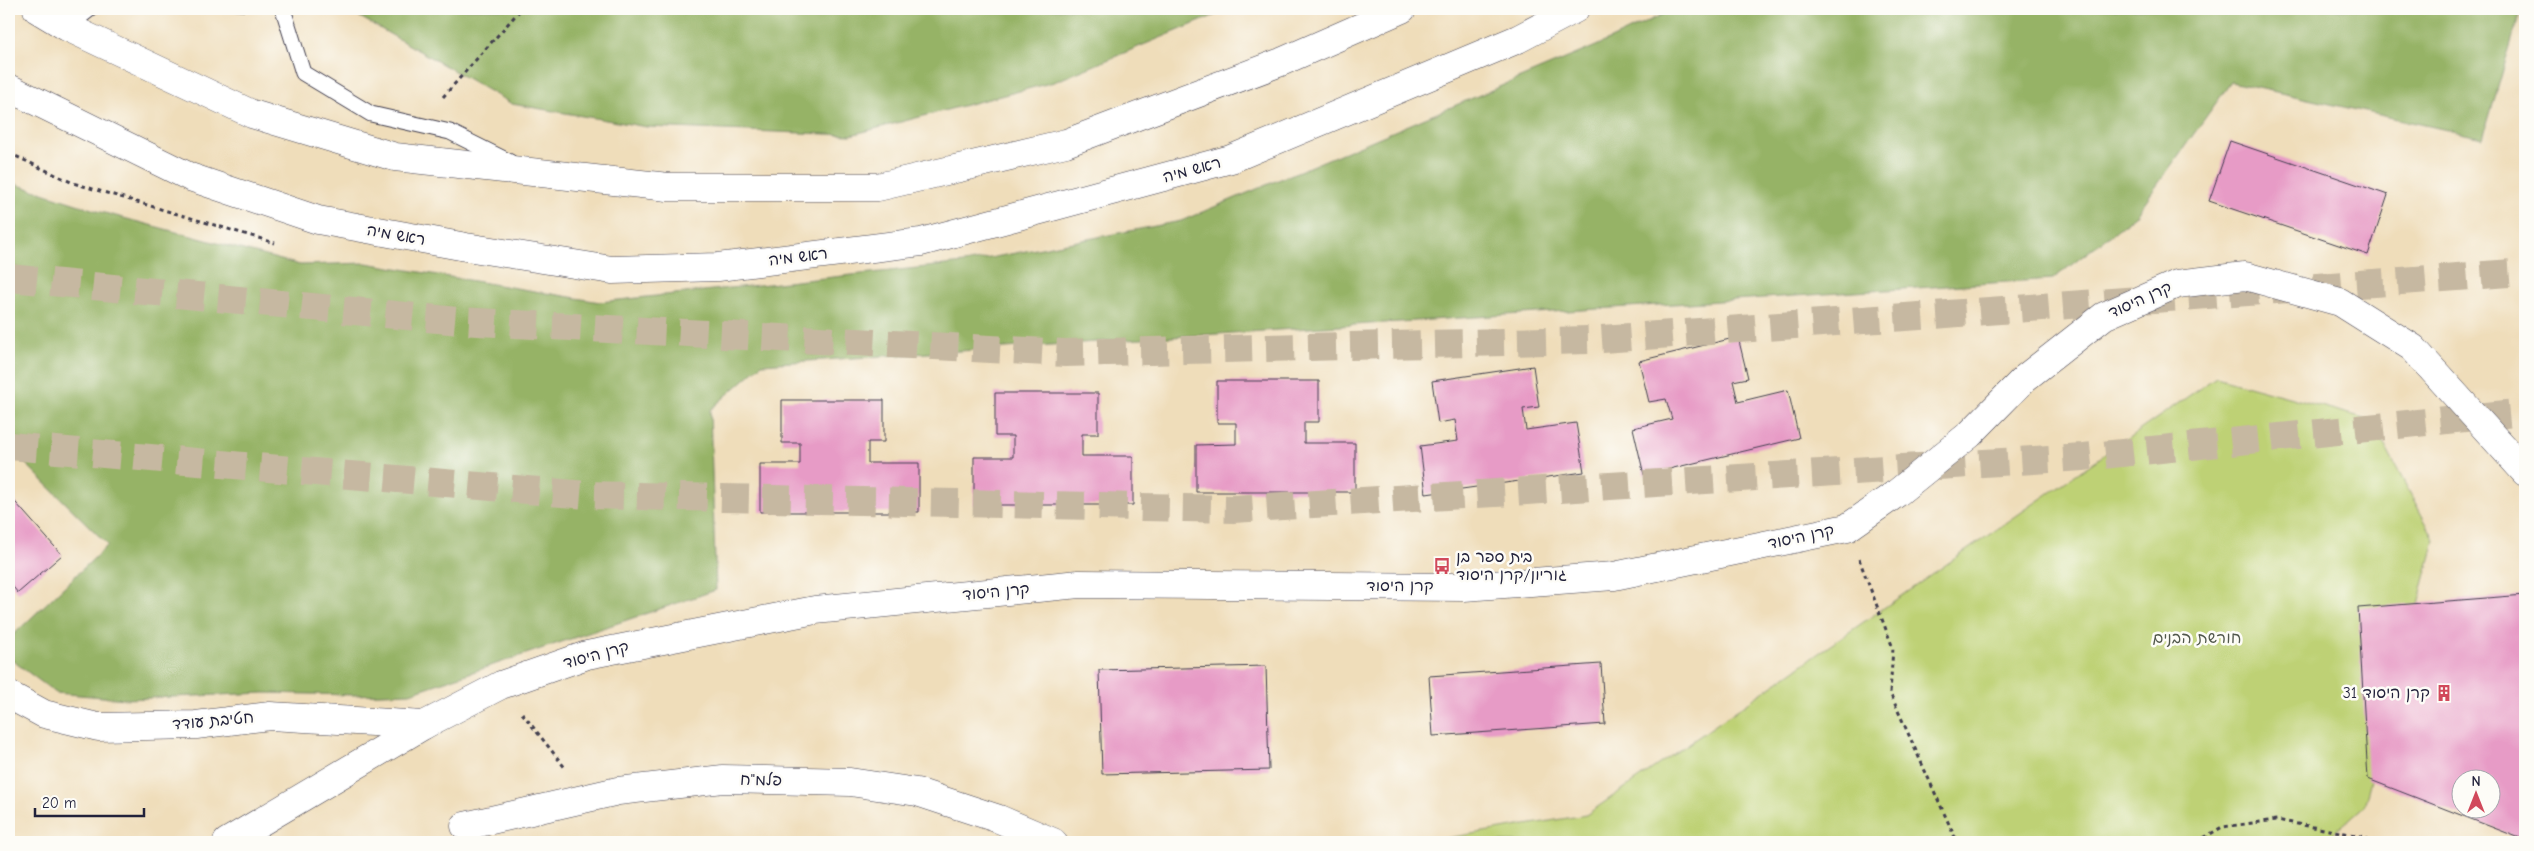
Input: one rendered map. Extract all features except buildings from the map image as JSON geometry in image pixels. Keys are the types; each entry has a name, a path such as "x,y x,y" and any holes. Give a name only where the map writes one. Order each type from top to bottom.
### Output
{"street":[{"path":"37,9 68,27 252,114 394,157 668,187 878,187 1066,143 1281,62 1402,9"},
{"name":"ראש מיה","path":"9,88 190,177 318,220 466,247 612,270 718,267 921,242 1231,159 1518,39 1575,9"},
{"name":"קרן היסוד","path":"227,842 424,725 501,686 587,655 815,610 1079,584 1464,587 1614,576 1847,528 1897,493 1970,434 2025,378 2104,316 2177,284 2245,276 2340,302 2413,348 2525,472"},
{"name":"חטיבת עודד","path":"9,695 44,714 98,727 196,725 270,716 424,725"},
{"name":"פלמ\"ח","path":"464,826 618,791 723,779 850,782 917,792 999,819 1053,842"}],"lane":[{"path":"68,27 90,9"},
{"path":"283,9 302,73 371,114 450,132 532,173"}],"path":[{"path":"442,97 521,9"},
{"path":"1847,528 1893,648 1890,693 1957,842"},
{"path":"501,686 588,797"},
{"path":"2197,842 2222,827 2277,820 2366,837 2370,842"}],"green space":[{"path":"346,9 1230,9 1054,82 851,135 647,127 512,104"},
{"path":"1674,9 2521,9 2483,138 2231,82 2135,216 2053,279 762,364 710,410 716,590 410,693 353,695 264,693 126,699 56,693 9,658 9,639 108,545 9,447 9,182 101,212 300,265 366,263 600,302 964,263 1181,221 1596,46"},
{"name":"חורשת הבנים","path":"2216,377 2371,420 2435,540 2364,806 2324,842 1423,842 1586,815"}],"tunnel":[{"path":"9,278 459,321 1065,353 1588,340 2525,272"},
{"path":"9,446 586,495 1233,509 2083,457 2525,412"}],"place":[{"name":"בית ספר בן גוריון/קרן היסוד","path":"1442,566"},
{"name":"קרן היסוד 31","path":"2444,693"}]}
